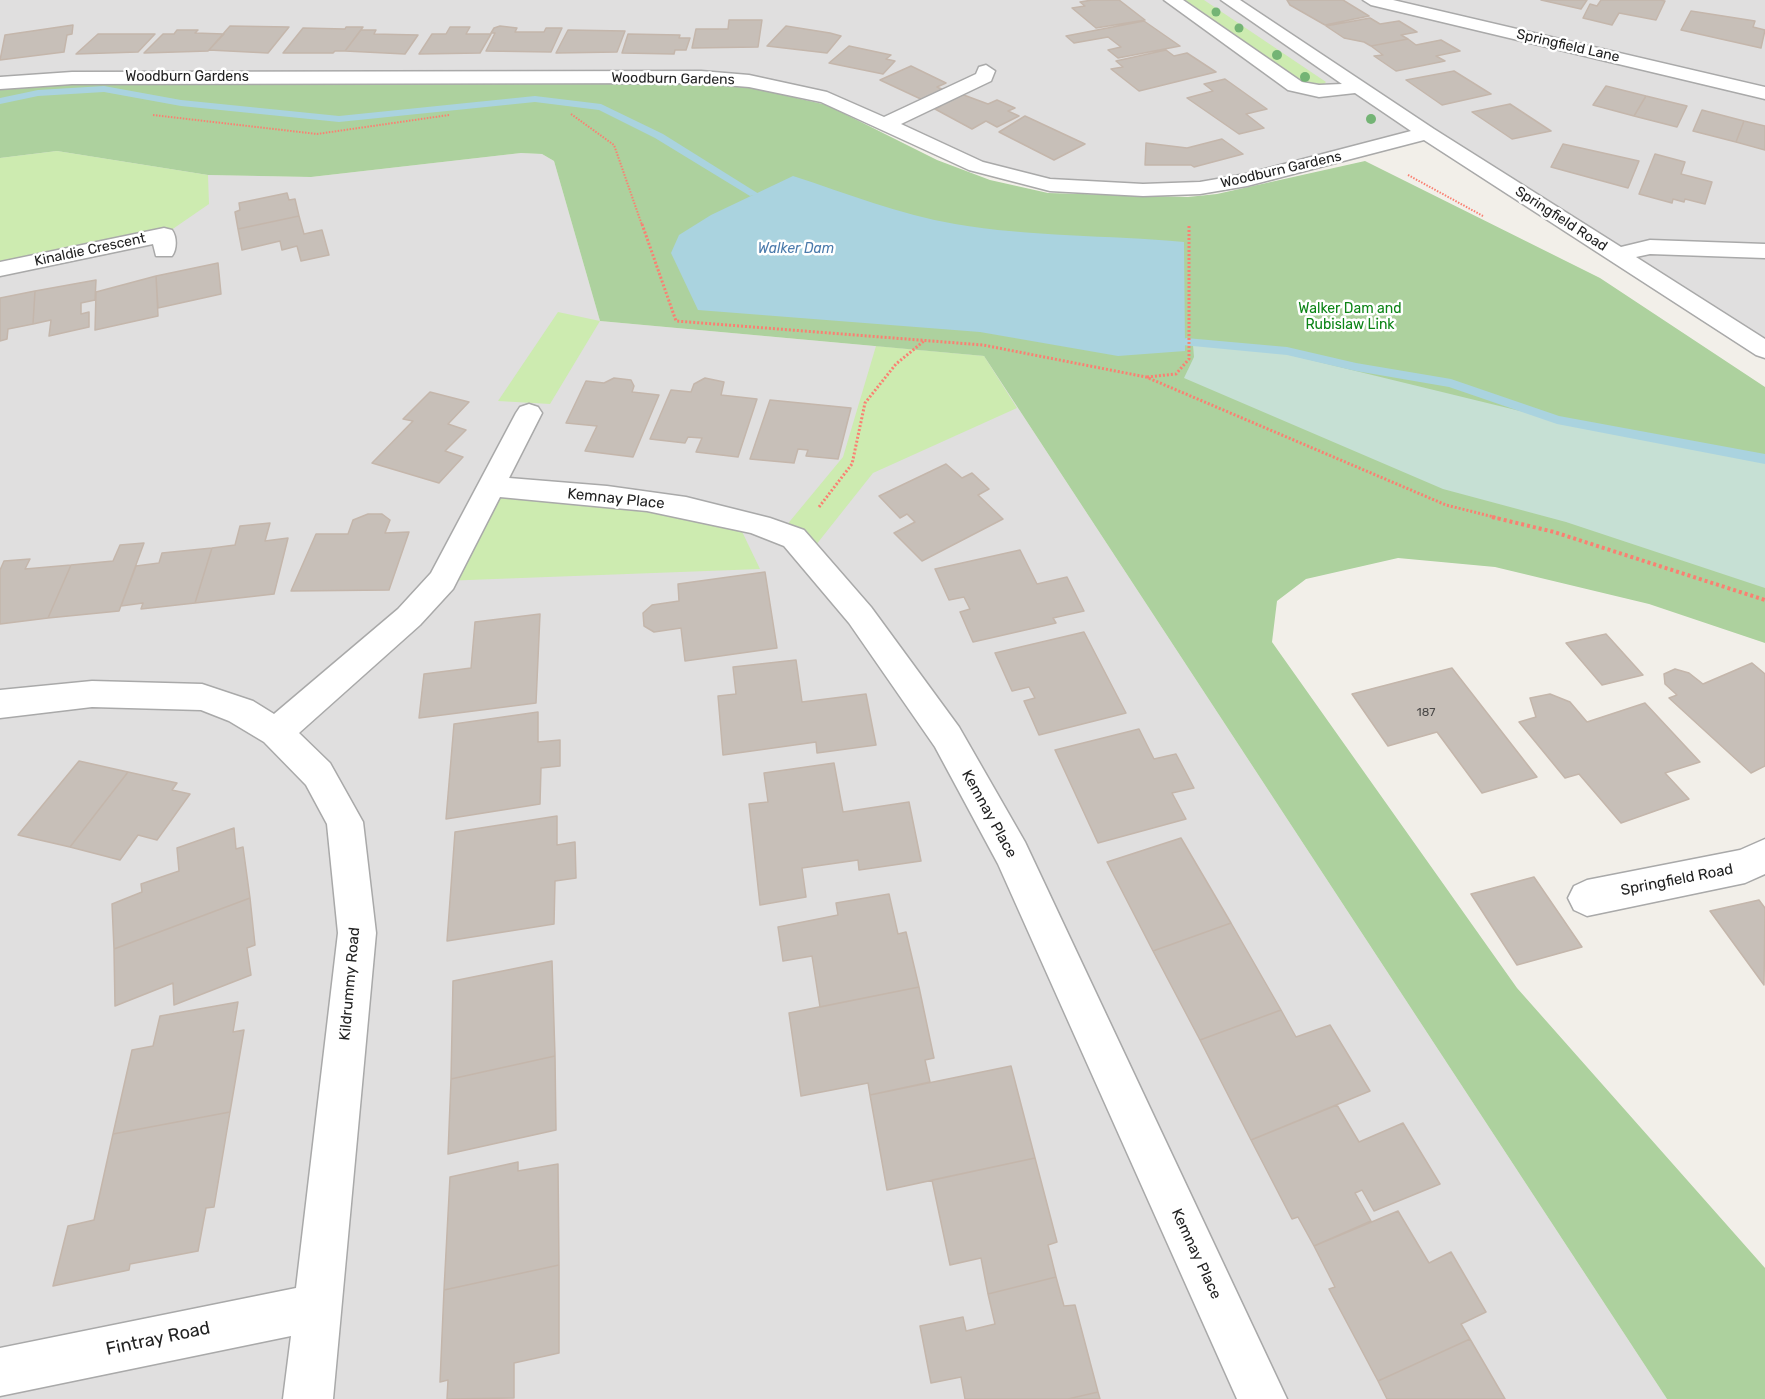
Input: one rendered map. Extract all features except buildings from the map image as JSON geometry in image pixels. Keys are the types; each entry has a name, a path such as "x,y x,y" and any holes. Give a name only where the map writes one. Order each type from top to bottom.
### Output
{"street":[{"path":"1172,0 1295,86 1317,92 1340,92 1359,86"},
{"name":"Springfield Road","path":"1229,0 1427,133 1765,350"},
{"name":"Springfield Lane","path":"1371,0 1765,93"},
{"path":"884,124 984,77 987,71"},
{"name":"Woodburn Gardens","path":"0,83 84,78 701,77 749,81 827,98 976,166 1050,185 1143,190 1200,188 1247,180 1427,133"},
{"name":"Kinaldie Crescent","path":"0,269 164,235 164,251"},
{"path":"1617,255 1650,248 1765,251"},
{"path":"276,732 410,617 442,581 493,487 529,413"},
{"name":"Kemnay Place","path":"493,487 651,501 736,519 794,538 860,615 947,737 1012,854 1262,1399"},
{"name":"Kildrummy Road","path":"0,704 92,694 202,697 242,711 276,732 318,774 345,822 357,933 308,1399"},
{"name":"Springfield Road","path":"1587,898 1744,866 1765,856"},
{"name":"Fintray Road","path":"0,1372 317,1307"}],"path":[{"path":"564,109 614,145 676,321 983,345 1146,377 1446,505 1554,532 1765,600"},
{"path":"150,115 317,134 451,115"},
{"path":"1146,377 1176,374 1189,359 1189,219"},
{"path":"794,538 852,464 865,403 896,364 924,341"}],"shaded area":[{"path":"0,0 1765,0 1765,350 1427,133 1195,188 1050,185 976,166 827,98 749,81 0,83"},
{"path":"521,153 542,154 554,161 600,321 984,356 1667,1399 0,1399 0,269 208,204 208,175 311,177"}],"green space":[{"path":"1185,0 1204,0 1326,82 1321,87 1306,84"},
{"name":"Walker Dam and Rubislaw Link","path":"701,83 753,88 827,105 937,160 990,180 1048,193 1188,197 1217,194 1365,161 1600,278 1765,387 1765,643 1649,604 1495,567 1398,558 1306,579 1277,601 1272,642 1517,988 1765,1268 1765,1399 1667,1399 984,356 600,321 554,161 542,154 521,153 311,177 208,175 57,151 0,158 0,90 24,86 68,84"},
{"path":"57,151 208,175 209,204 164,235 0,269 0,158"},
{"path":"558,312 600,321 550,404 498,401"},
{"path":"1193,345 1286,354 1557,420 1765,462 1765,588 1566,522 1443,489 1184,378 1194,357"},
{"path":"876,346 984,356 1017,408 873,473 808,555 781,532 843,457"},
{"path":"493,487 736,519 760,569 442,581"}],"water":[{"name":"Walker Dam","path":"793,176 894,209 955,224 1041,234 1184,242 1185,351 1118,356 980,332 698,310 671,253 679,235 711,215"}],"waterway":[{"path":"0,101 38,93 104,89 181,103 339,119 535,99 601,107 659,136 754,194"},
{"path":"1186,342 1287,351 1356,367 1451,383 1557,420 1765,459"}]}
